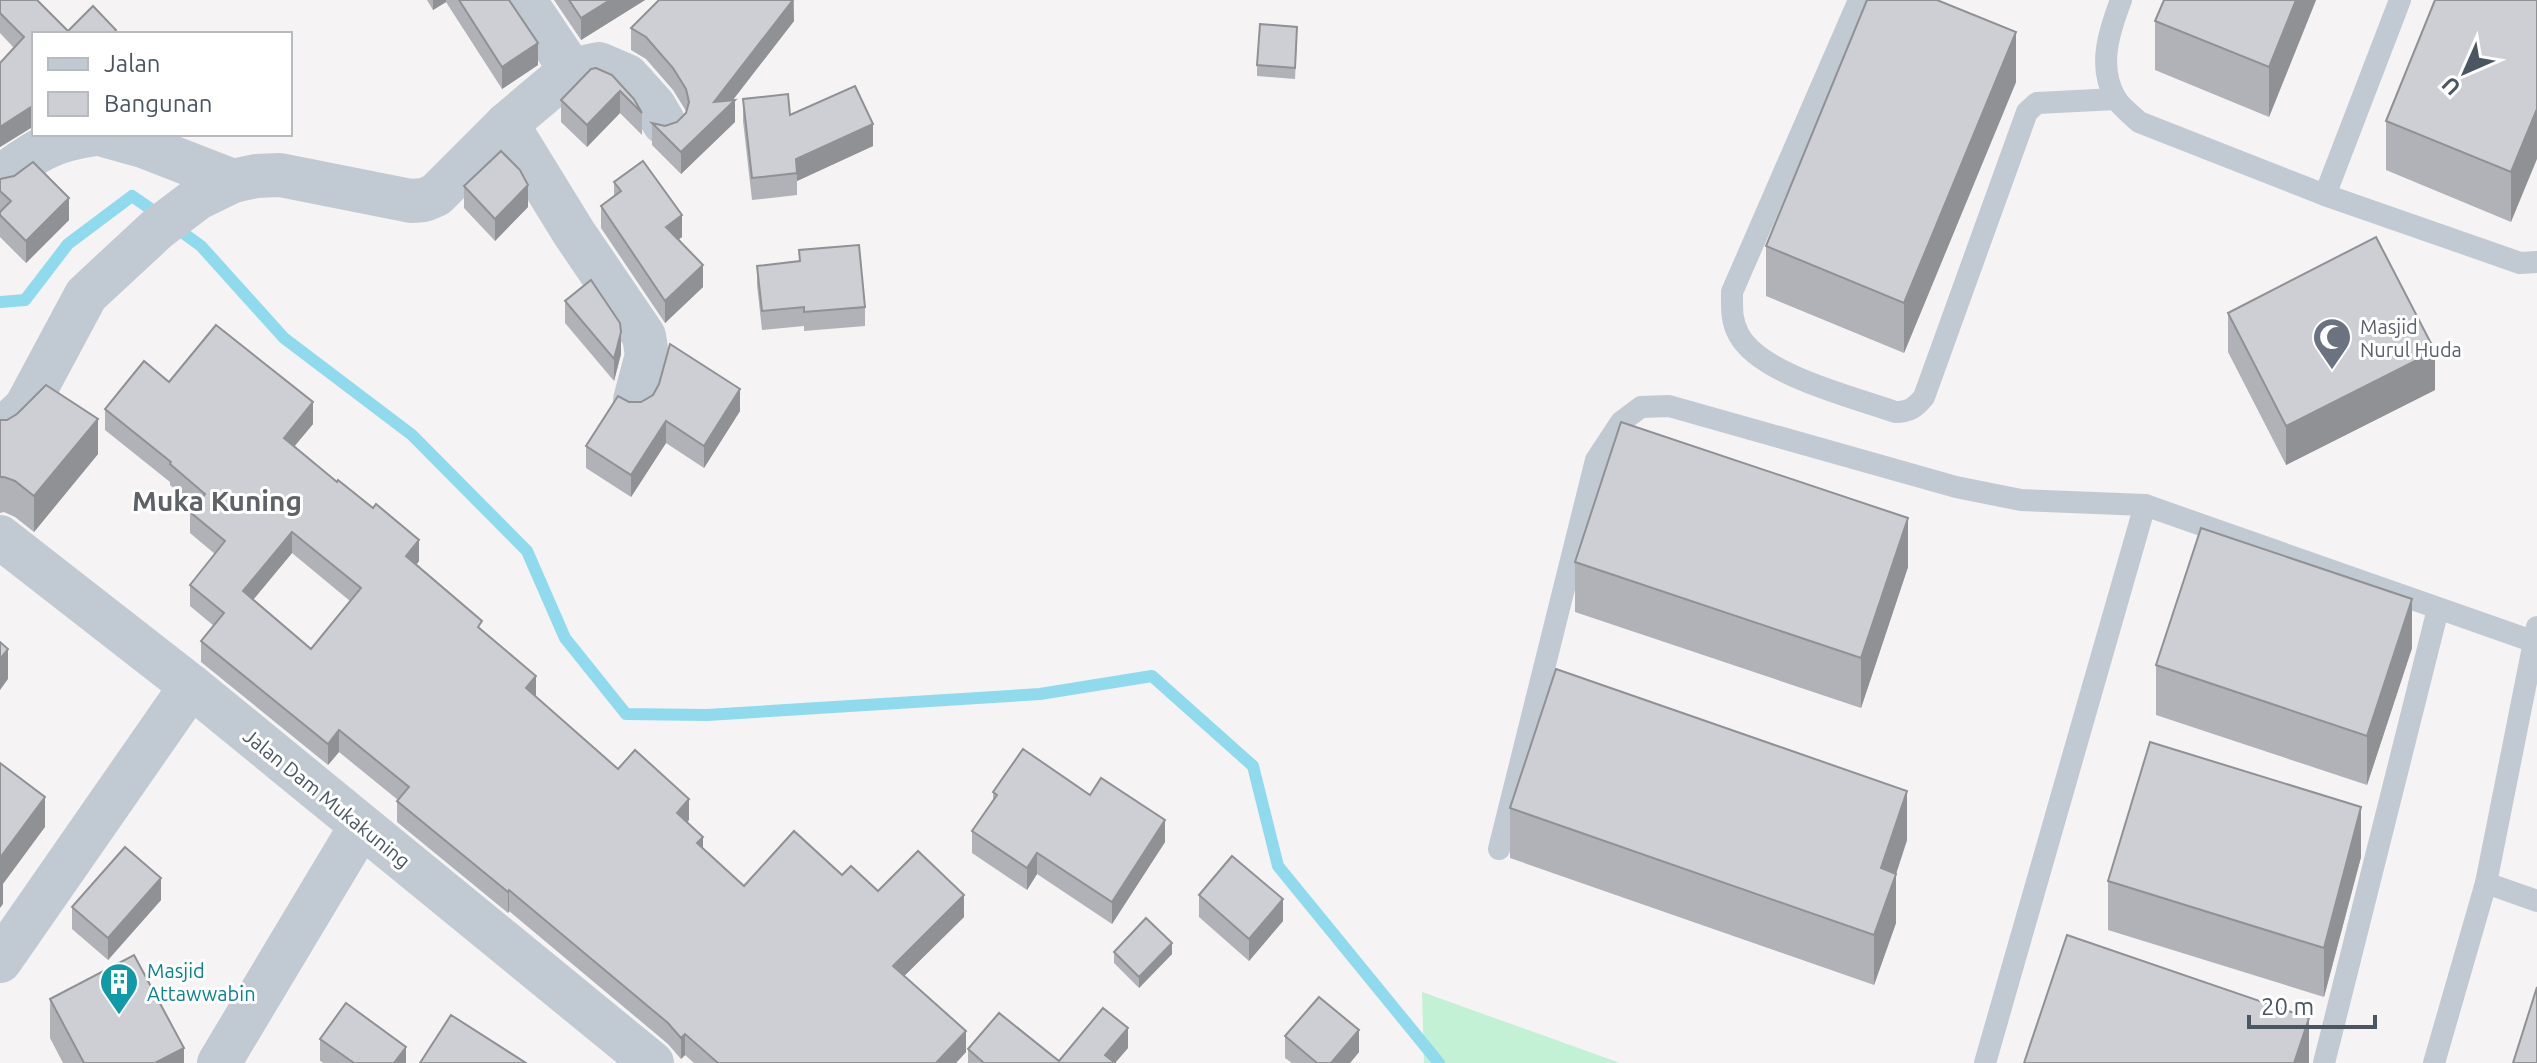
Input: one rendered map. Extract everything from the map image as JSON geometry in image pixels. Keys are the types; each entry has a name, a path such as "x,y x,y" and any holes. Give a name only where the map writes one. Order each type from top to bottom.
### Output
{"street":[{"path":"524,0 571,70"},
{"path":"0,432 26,407 86,295 157,229 216,190 256,176 280,175 411,201 424,200 436,195 507,124 571,70 599,64 627,76 654,106 664,123"},
{"path":"507,124 566,221 644,336 647,355 635,400"},
{"path":"0,177 36,151 64,138 81,136"},
{"path":"106,136 143,146 216,190"},
{"name":"Jalan Dam Mukakuning","path":"0,537 191,686 652,1063"},
{"path":"0,961 191,686"},
{"path":"219,1063 361,826"}],"lane":[{"path":"1859,0 1732,292 1732,319 1740,338 1763,360 1790,375 1895,412 1916,408 1924,397 2027,112 2037,103 2116,99"},
{"path":"2121,0 2107,37 2106,67 2116,99 2139,122 2325,195 2520,263 2537,262"},
{"path":"2325,195 2400,0"},
{"path":"1499,849 1596,460 1621,422 1641,407 1669,406 1956,487 2021,500 2145,505 2438,609 2535,634 2486,883 2434,1063"},
{"path":"1985,1063 2145,505"},
{"path":"2324,1063 2438,609"},
{"path":"2486,883 2537,901"}],"green space":[{"path":"1422,992 1620,1063 1424,1063"}],"building":[{"path":"0,0 37,0 68,31 93,6 116,30 32,32 32,106 0,127 0,63 24,37 0,13"},
{"path":"459,0 509,0 538,43 502,67"},
{"path":"569,0 610,0 581,18"},
{"path":"659,0 793,0 714,102 735,100 681,152 652,123 665,126 677,122 686,113 689,102 686,89 673,68 646,37 631,28"},
{"path":"1867,0 1937,0 2016,32 1904,303 1766,246"},
{"path":"2164,0 2296,0 2269,67 2155,21"},
{"path":"2435,0 2537,0 2537,109 2511,172 2386,121"},
{"path":"1260,24 1297,27 1295,68 1257,65"},
{"path":"591,69 612,75 642,113 620,91 587,125 561,100"},
{"path":"855,86 873,124 796,159 797,173 752,178 743,99 788,94 790,115"},
{"path":"501,151 520,170 528,185 495,219 464,186"},
{"path":"643,161 682,215 666,227 703,265 665,301 601,206 621,191 614,182"},
{"path":"33,162 69,198 26,241 0,215 11,201 0,191 0,179 14,176"},
{"name":"Masjid Nurul Huda","path":"2376,237 2435,351 2286,426 2228,313"},
{"path":"859,245 865,307 804,312 804,307 762,311 757,266 800,261 799,250"},
{"path":"591,280 620,323 621,332 614,359 565,301"},
{"path":"216,325 313,402 284,438 337,482 373,508 376,504 419,540 406,556 482,621 478,627 536,676 526,688 618,769 635,750 689,799 677,813 703,837 697,843 744,886 794,831 842,875 851,866 878,891 918,851 964,895 893,966 966,1031 936,1063 718,1063 685,1034 681,1038 668,1023 509,890 397,801 409,787 339,730 328,744 201,641 224,613 190,585 225,541 190,512 205,494 105,409 144,361 169,382","holes":["292,532 361,588 311,649 243,591"]},
{"path":"670,344 740,389 704,446 666,421 631,475 586,446 618,396 629,402 641,402 653,395"},
{"path":"46,385 98,419 34,496 15,481 0,477 0,420 17,414"},
{"path":"1621,422 1908,518 1861,658 1575,562"},
{"path":"2201,528 2412,599 2367,736 2156,665"},
{"path":"0,642 8,649 0,659"},
{"path":"1556,669 1907,791 1881,868 1896,874 1874,935 1510,808"},
{"path":"2150,742 2361,807 2324,948 2108,881"},
{"path":"1023,749 1090,795 1101,778 1165,820 1112,902 1037,853 1027,868 972,831 997,795 993,792"},
{"path":"0,763 45,797 0,858"},
{"path":"125,847 161,878 108,938 72,907"},
{"path":"1232,856 1283,899 1249,939 1199,895"},
{"path":"1146,918 1172,943 1139,977 1114,952"},
{"path":"2067,935 2309,1018 2294,1063 2024,1063"},
{"path":"134,955 184,1048 155,1063 84,1063 50,999"},
{"path":"2537,987 2537,1063 2513,1063"},
{"path":"1319,997 1359,1030 1331,1063 1317,1063 1285,1036"},
{"path":"346,1003 406,1047 394,1063 354,1063 320,1039"},
{"path":"1103,1008 1128,1028 1105,1055 1115,1063 984,1063 968,1049 999,1013 1059,1061"},
{"path":"451,1015 526,1063 420,1063"}],"waterway":[{"path":"0,302 25,300 68,244 132,196 161,216"},
{"path":"175,227 201,246 284,338 412,435 527,551 565,638 626,714 707,715 1040,694 1152,676 1253,766 1278,866 1439,1063"}],"place":[{"name":"Masjid Nurul Huda","path":"2332,371"},
{"name":"Masjid Attawwabin","path":"119,1016"}],"district":[{"name":"Muka Kuning","path":"217,500"}]}
